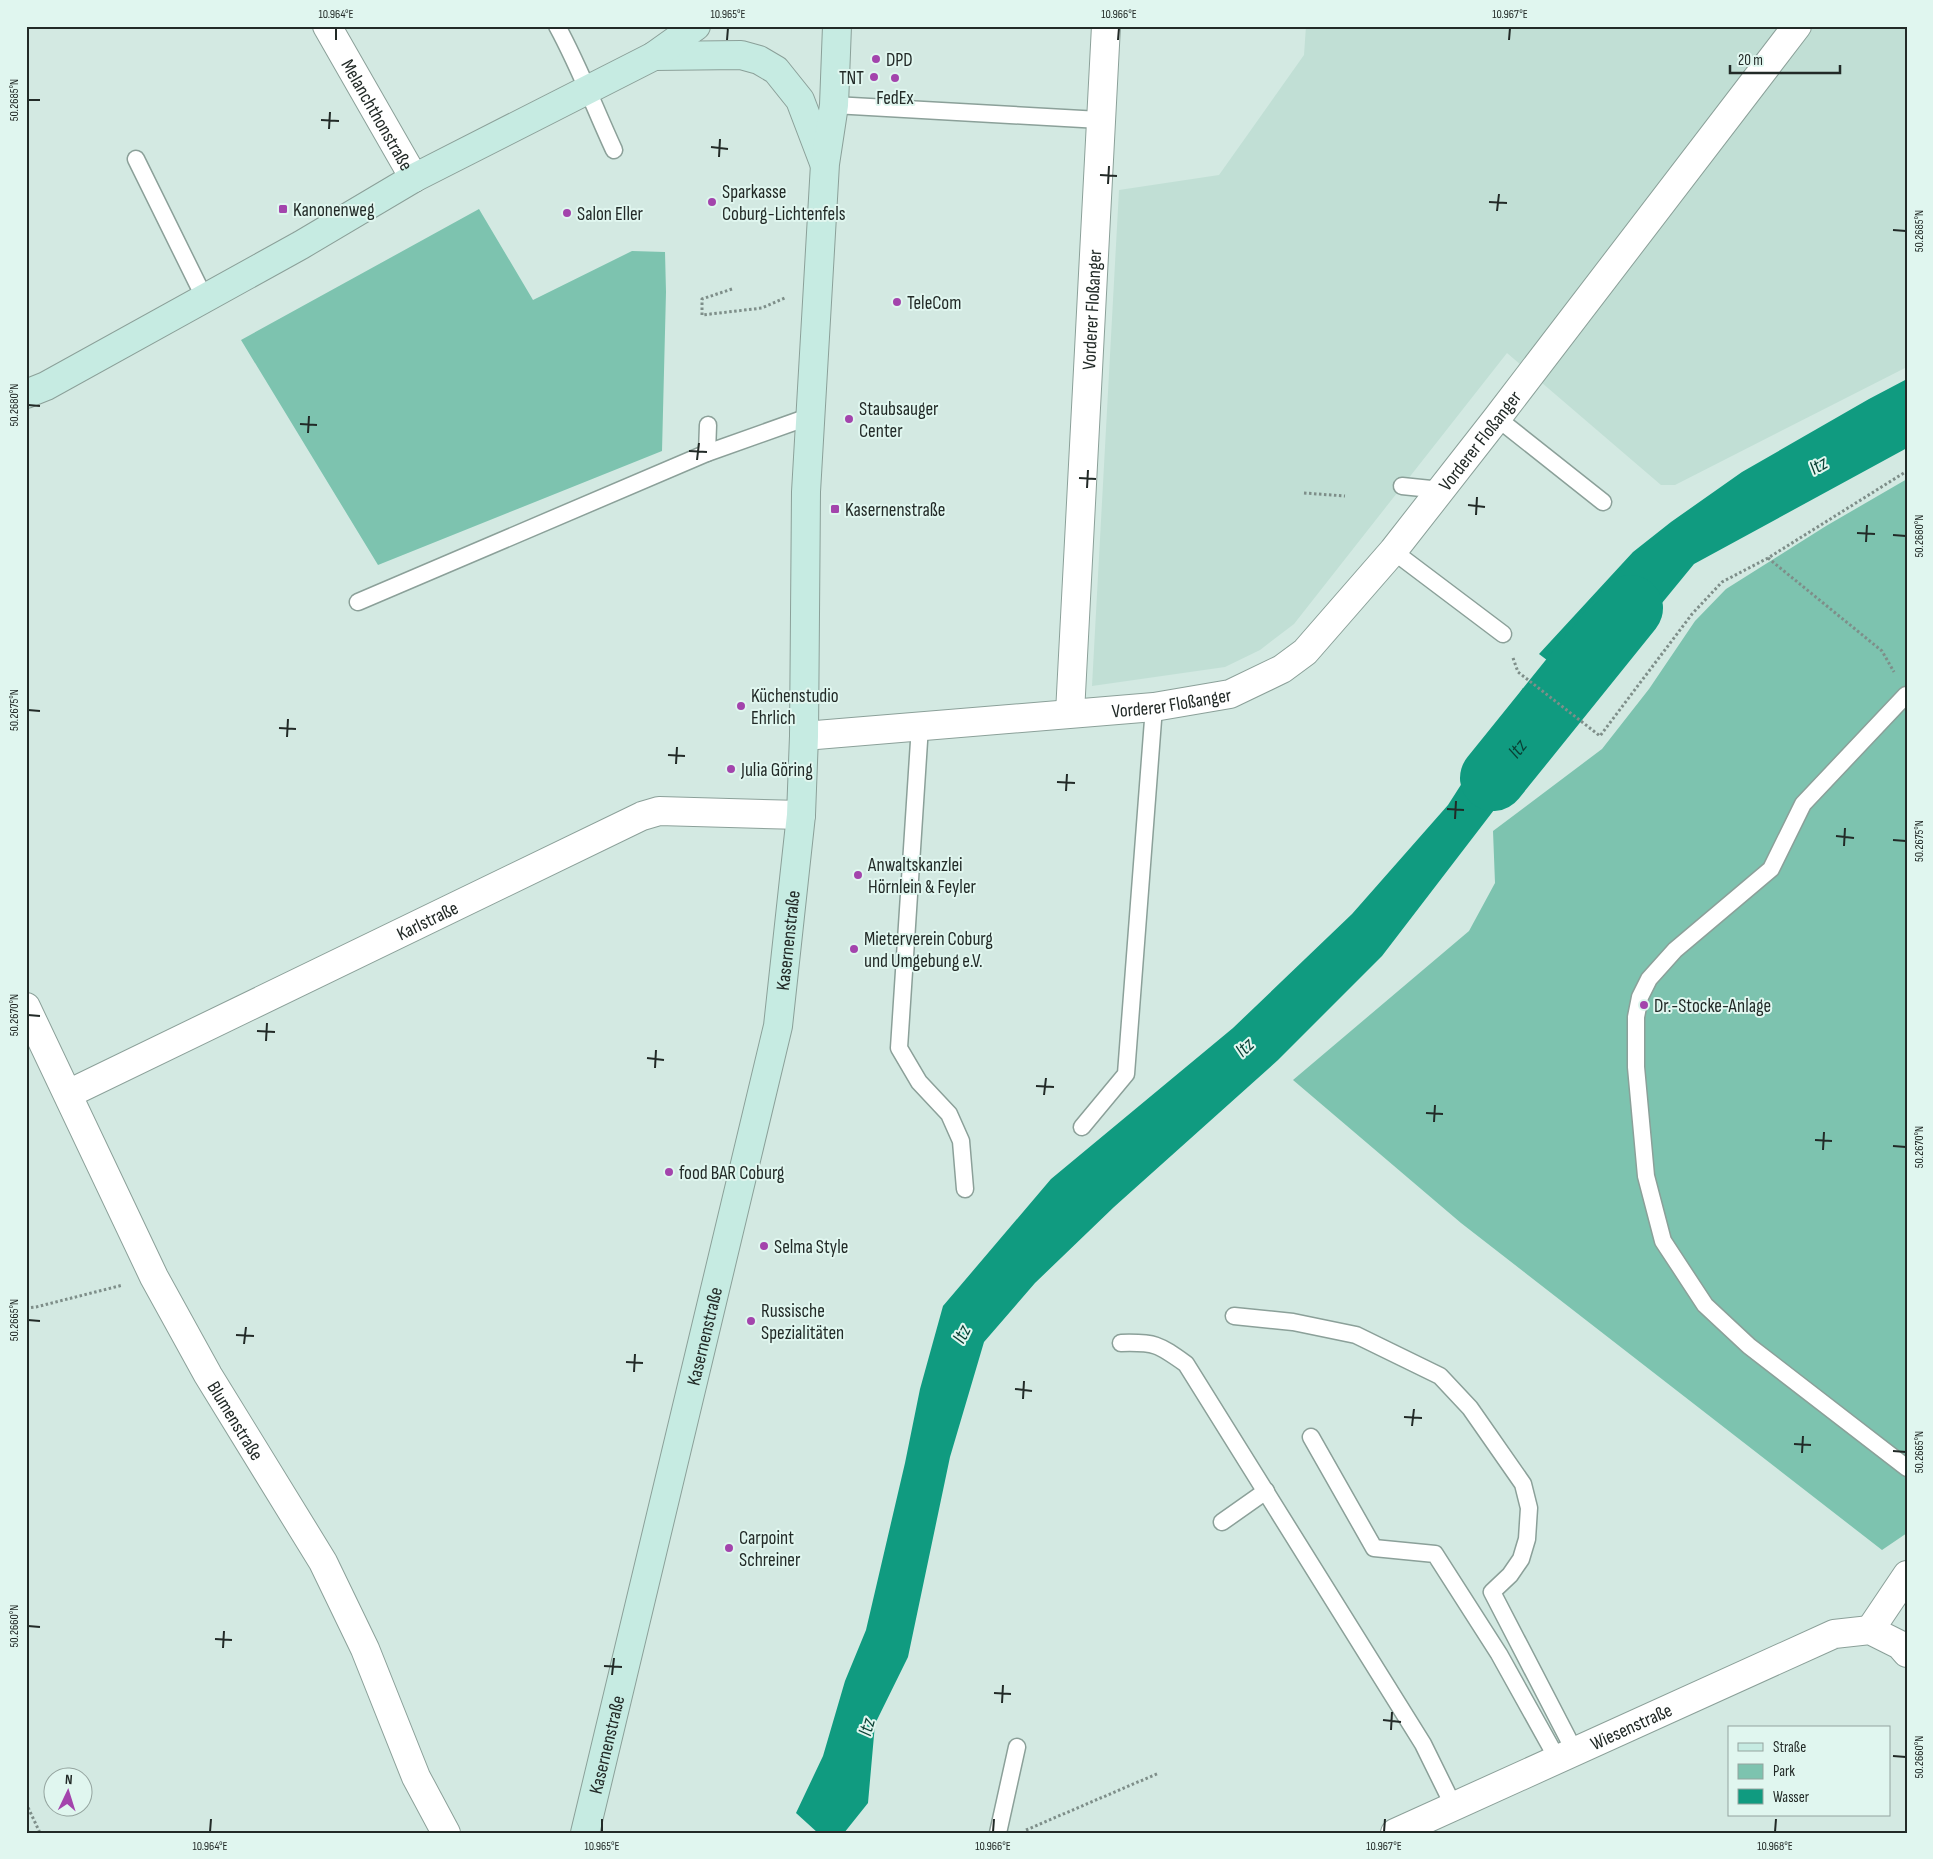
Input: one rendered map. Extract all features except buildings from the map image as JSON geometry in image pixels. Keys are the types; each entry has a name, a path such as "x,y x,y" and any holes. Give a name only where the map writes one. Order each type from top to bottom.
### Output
{"street":[{"name":"Melanchthonstraße","path":"327,26 414,178"},
{"path":"26,394 46,386 205,299 414,178 587,92 654,56 696,26"},
{"name":"Kasernenstraße","path":"585,1833 778,1026 801,815 804,736 805,507 825,164 834,105 837,26"},
{"name":"Vorderer Floßanger","path":"1070,713 1106,26"},
{"name":"Vorderer Floßanger","path":"804,736 1154,707 1230,694 1282,669 1305,652 1393,552 1796,26"},
{"path":"654,56 741,55 759,60 776,70 800,100 825,164"},
{"name":"Karlstraße","path":"68,1094 642,816 659,812 801,815"},
{"name":"Blumenstraße","path":"26,1007 154,1277 208,1375 323,1562 366,1649 416,1777 446,1833"},
{"path":"1907,1575 1870,1630 1900,1645 1907,1653"},
{"name":"Wiesenstraße","path":"1395,1833 1834,1634 1870,1630"}],"lane":[{"path":"557,26 574,56 587,92 614,150"},
{"path":"834,105 1100,120"},
{"path":"136,159 205,299"},
{"path":"358,602 706,453 811,416"},
{"path":"1497,418 1604,502"},
{"path":"706,453 708,426"},
{"path":"1402,486 1441,490"},
{"path":"1393,552 1503,634"},
{"path":"1906,695 1803,804 1772,868 1675,950 1650,979 1640,997 1636,1017 1636,1067 1646,1176 1663,1241 1705,1305 1749,1346 1907,1468"},
{"path":"1082,1127 1126,1074 1154,707"},
{"path":"920,726 899,1048 919,1082 949,1114 961,1141 965,1189"},
{"path":"1234,1316 1293,1322 1356,1334 1440,1376 1470,1408 1523,1484 1529,1508 1527,1540 1521,1559 1510,1576 1492,1592 1566,1756"},
{"path":"1121,1343 1148,1342 1164,1348 1186,1364 1423,1744 1454,1807"},
{"path":"1311,1437 1374,1548 1435,1554 1566,1756"},
{"path":"1222,1522 1266,1491"},
{"path":"998,1833 1017,1747"}],"path":[{"path":"732,289 702,299 702,315 762,308 818,284"},
{"path":"1518,672 1600,736 1692,614 1722,582 1768,558 1907,470"},
{"path":"1304,493 1345,496"},
{"path":"1768,558 1882,651 1906,695"},
{"path":"26,1308 154,1277"},
{"path":"1020,1833 1159,1772"},
{"path":"26,1803 40,1833"}],"shaded area":[{"path":"1306,26 1907,26 1907,367 1675,485 1661,485 1507,353 1294,624 1260,650 1225,667 1092,686 1119,190 1219,175 1304,55"}],"green space":[{"path":"479,209 533,300 632,251 665,252 666,292 662,451 378,565 241,340"},
{"name":"Dr.-Stocke-Anlage","path":"1907,479 1907,1533 1882,1550 1461,1223 1293,1080 1469,931 1495,883 1493,831 1602,749 1649,689 1695,621 1726,589 1826,526"}],"water":[{"path":"1907,379 1907,448 1694,564 1589,692 1539,654 1633,552 1671,522 1742,472"},
{"path":"1523,688 1566,716 1382,956 1278,1060 1114,1207 1035,1283 984,1342 950,1457 908,1657 875,1724 868,1803 844,1833 818,1833 796,1813 823,1756 845,1681 866,1630 905,1463 920,1389 943,1306 1051,1179 1233,1028 1352,914 1448,805"}],"waterway":[{"name":"Itz","path":"1493,778 1630,608"}],"place":[{"name":"DPD","path":"876,59"},
{"name":"TNT","path":"874,77"},
{"name":"FedEx","path":"895,78"},
{"name":"Sparkasse Coburg-Lichtenfels","path":"712,202"},
{"name":"Kanonenweg","path":"283,209"},
{"name":"Salon Eller","path":"567,213"},
{"name":"TeleCom","path":"897,302"},
{"name":"Staubsauger Center","path":"849,419"},
{"name":"Kasernenstraße","path":"835,509"},
{"name":"Küchenstudio Ehrlich","path":"741,706"},
{"name":"Julia Göring","path":"731,769"},
{"name":"Anwaltskanzlei Hörnlein & Feyler","path":"858,875"},
{"name":"Mieterverein Coburg und Umgebung e.V.","path":"854,949"},
{"name":"Dr.-Stocke-Anlage","path":"1644,1005"},
{"name":"food BAR Coburg","path":"669,1172"},
{"name":"Selma Style","path":"764,1246"},
{"name":"Russische Spezialitäten","path":"751,1321"},
{"name":"Carpoint Schreiner","path":"729,1548"}]}
